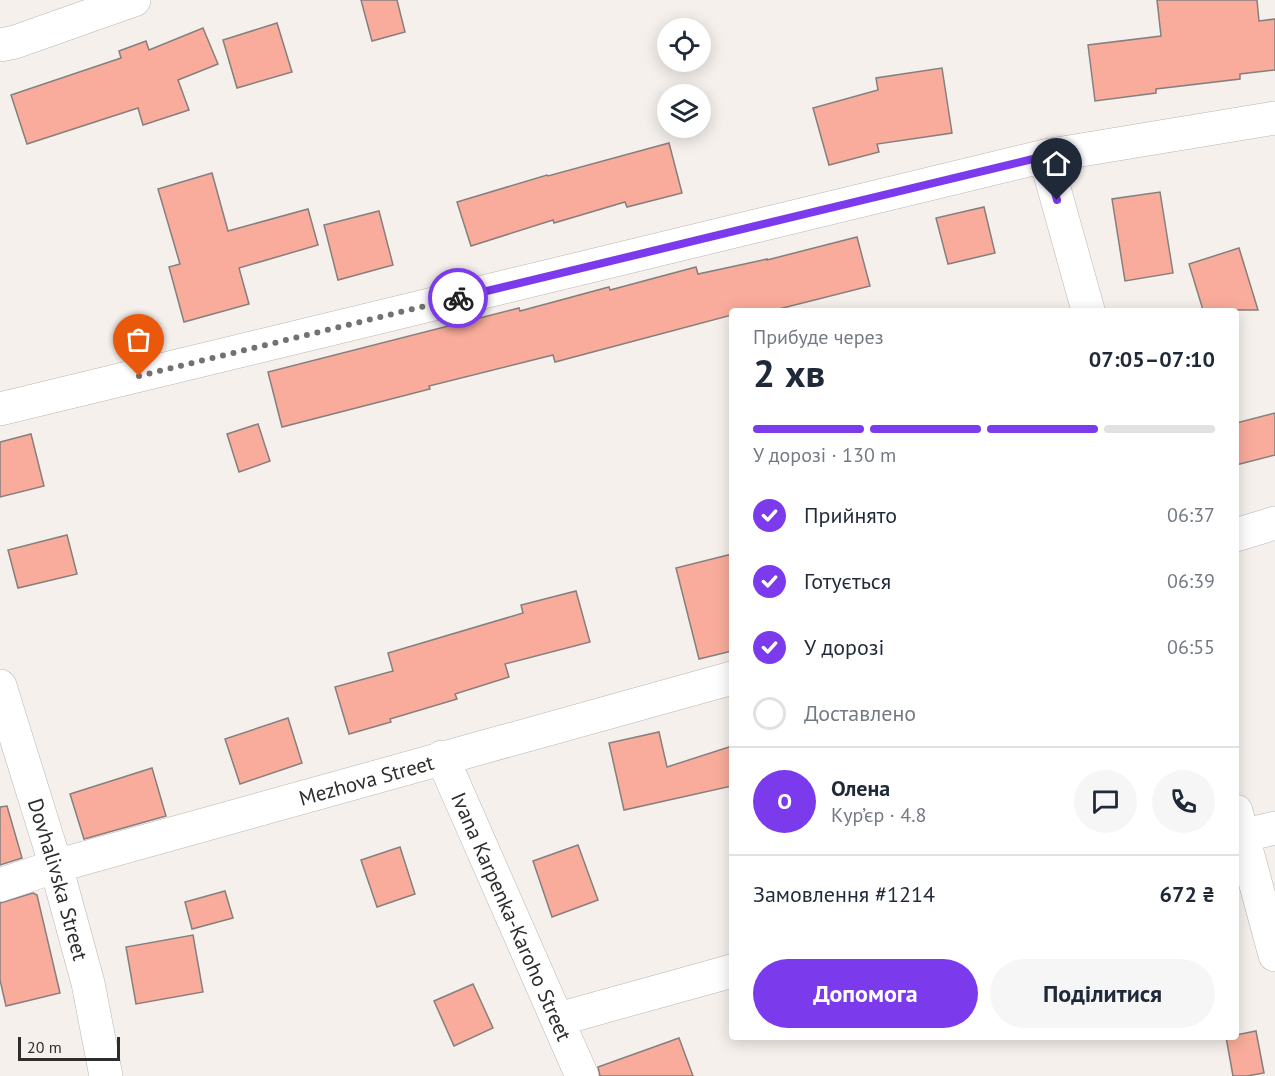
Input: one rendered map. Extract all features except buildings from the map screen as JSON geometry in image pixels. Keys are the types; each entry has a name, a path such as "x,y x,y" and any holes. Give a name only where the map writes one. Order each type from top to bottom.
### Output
{"street":[{"path":"0,45 15,42 134,0"},
{"path":"0,410 1045,156 1275,118"},
{"path":"1045,156 1087,308"},
{"path":"1239,534 1275,523"},
{"name":"Mezhova Street","path":"0,885 56,866 729,679"},
{"name":"Dovhalivska Street","path":"0,686 56,866 88,983 106,1076"},
{"name":"Ivana Karpenka-Karoho Street","path":"442,757 559,1019 582,1076"},
{"path":"1275,828 1239,828 1275,955"},
{"path":"559,1019 729,971"}],"way so far":[{"path":"139,376 458,298"}],"route":[{"path":"458,298 1045,156 1057,200"}]}
